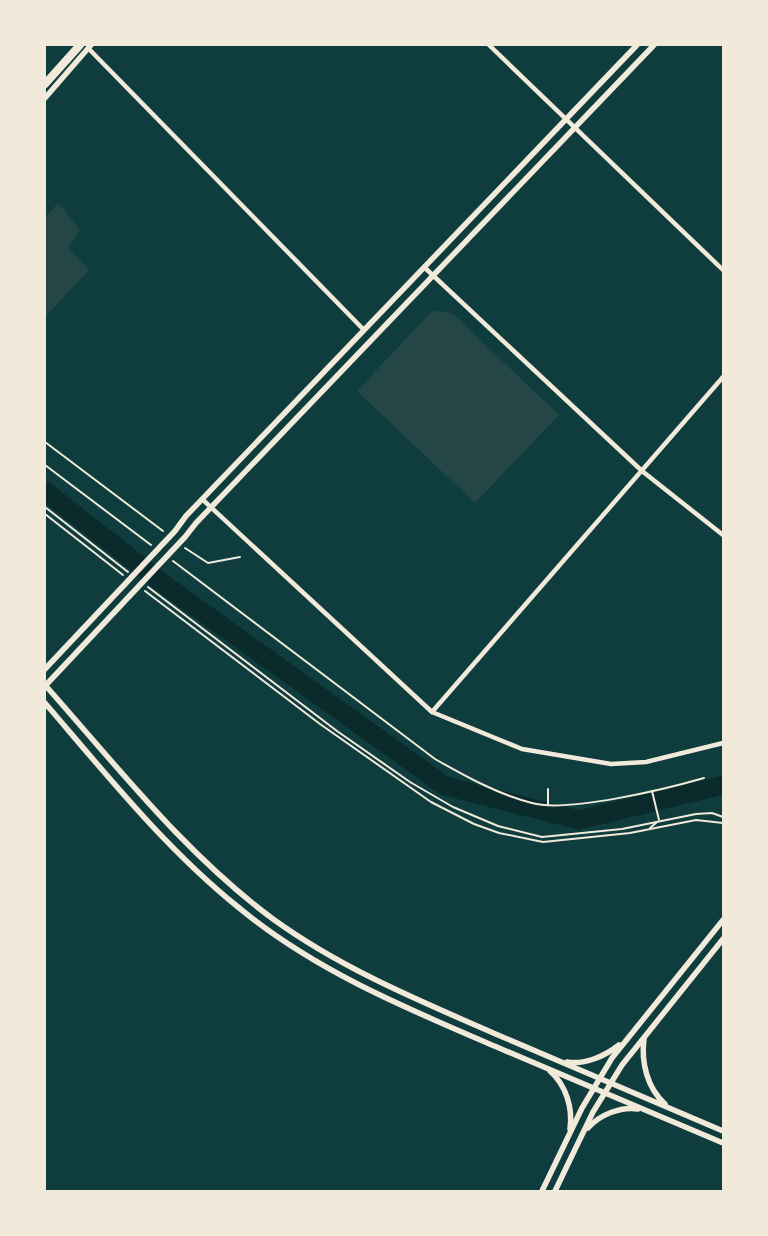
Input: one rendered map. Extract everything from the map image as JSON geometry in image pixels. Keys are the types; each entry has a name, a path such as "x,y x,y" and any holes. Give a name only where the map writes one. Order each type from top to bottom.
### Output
{"highway":[{"path":"45,84 80,45"}],"street":[{"path":"488,45 723,270"},
{"path":"45,669 175,531 202,499 637,45"},
{"path":"654,45 211,507 185,538 45,685 173,830 221,876 275,920 336,959 406,996 723,1131"},
{"path":"45,98 90,47 364,330"},
{"path":"424,267 642,471 723,535"},
{"path":"432,712 723,378"},
{"path":"202,499 432,712 522,749 611,764 672,758 723,743"},
{"path":"45,703 141,814 189,864 239,909 268,930 330,969 401,1006 723,1143"},
{"path":"542,1191 570,1133 600,1078 626,1040 723,920"},
{"path":"555,1191 583,1133 611,1083 644,1037 723,939"},
{"path":"644,1037 643,1050 646,1074 657,1096 672,1109"},
{"path":"562,1062 574,1063 596,1058 626,1040"},
{"path":"547,1068 556,1076 567,1097 571,1116 570,1133"},
{"path":"583,1133 591,1124 610,1113 632,1108 645,1110"}],"path":[{"path":"45,442 165,533"},
{"path":"45,465 152,545"},
{"path":"45,507 135,577"},
{"path":"45,514 130,579"},
{"path":"180,544 208,563 240,557"},
{"path":"171,560 435,759 470,779 509,796 533,804 578,804 704,778"},
{"path":"142,582 337,731 410,782 453,807 500,827 542,837 604,831 712,812 723,817"},
{"path":"144,590 334,734 431,802 499,833 543,842 562,842 630,833 696,820 723,823"},
{"path":"225,652 228,648"},
{"path":"334,734 337,731"},
{"path":"548,789 548,805"},
{"path":"652,790 659,820"},
{"path":"650,828 659,820"},
{"path":"499,833 500,827"}],"shaded area":[{"path":"58,203 80,230 68,248 89,270 45,317 45,218"},
{"path":"433,310 453,314 559,415 475,503 357,391"}],"waterway":[{"path":"45,491 165,585 445,786 579,820 723,785"}]}
